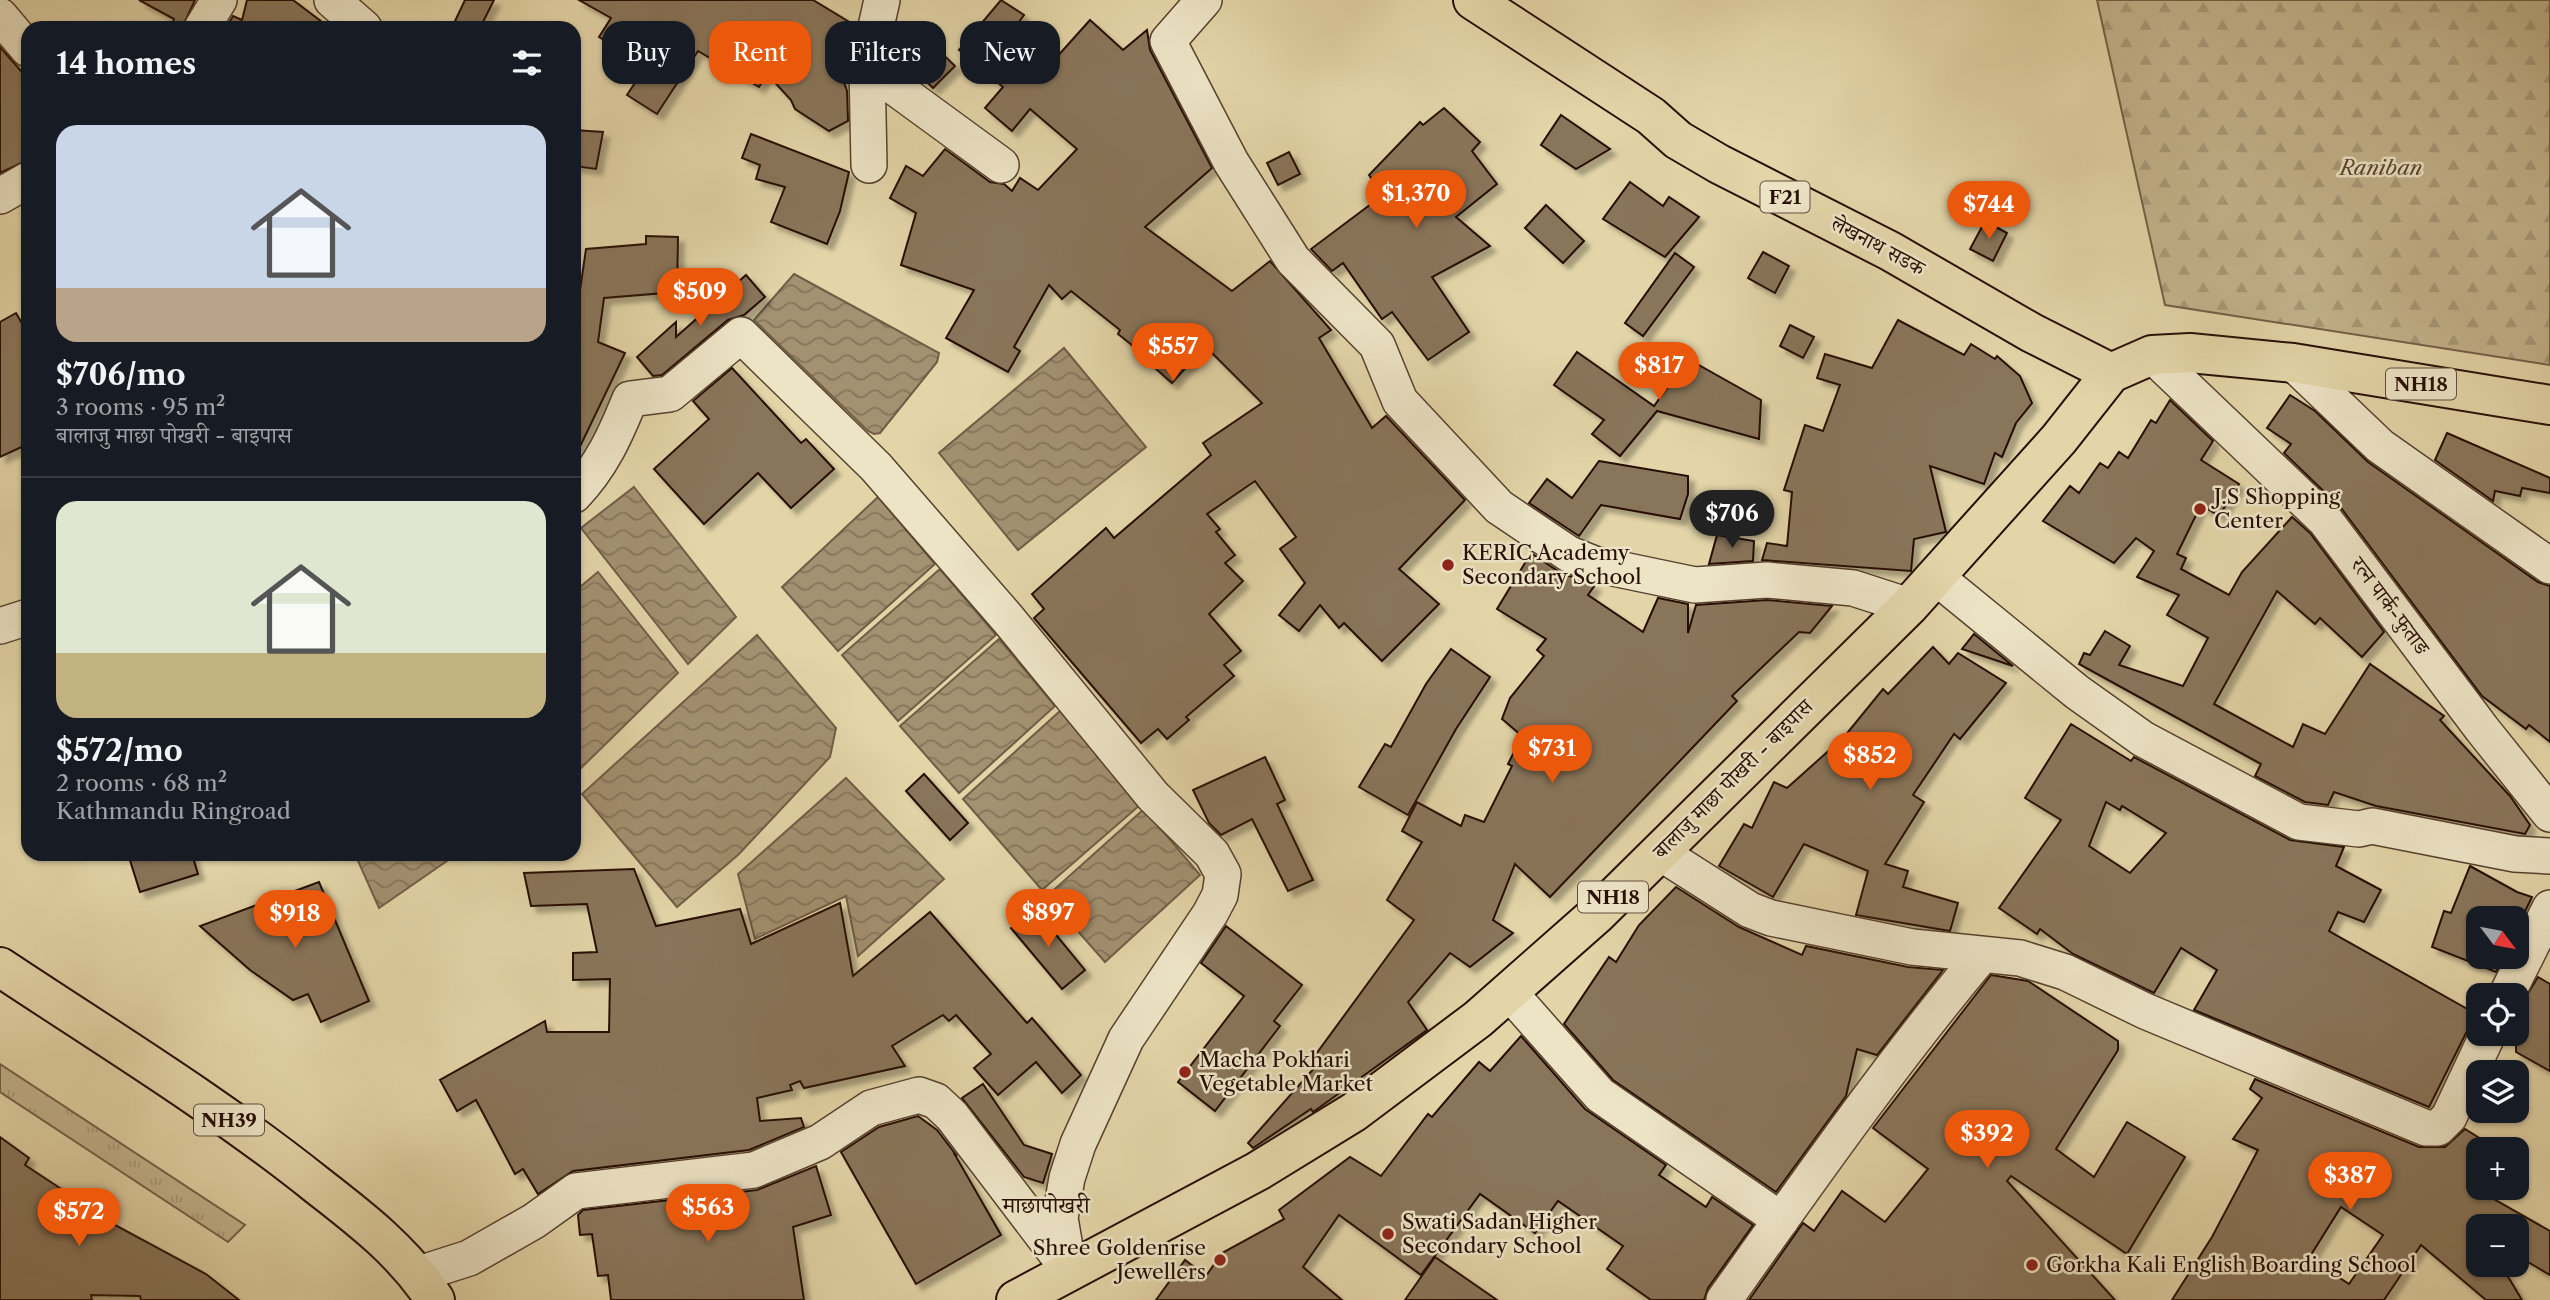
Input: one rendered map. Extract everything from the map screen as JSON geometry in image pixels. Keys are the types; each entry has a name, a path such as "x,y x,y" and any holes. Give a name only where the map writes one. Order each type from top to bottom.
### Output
{"main road":[{"name":"लेखनाथ सडक","path":"1473,0 1651,116 1678,140 1719,164 1891,251 2032,333 2111,373"},
{"name":"NH18","path":"2111,373 2152,355 2190,353 2293,363 2550,405"},
{"name":"बालाजु माछा पोखरी - बाइपास","path":"1016,1300 1258,1171 1354,1112 1457,1036 1509,992 1597,914 1909,606 2059,439 2111,373"},
{"name":"NH39","path":"0,967 262,1142 354,1213 427,1287"}],"street":[{"path":"206,21 219,0"},
{"path":"332,0 356,21"},
{"path":"877,21 881,0"},
{"path":"1204,0 1168,41 1231,162 1293,260 1377,345 1400,401 1499,507 1569,554 1594,564 1695,585 1767,580 1853,588 1909,606"},
{"path":"0,16 21,41"},
{"path":"867,84 869,165"},
{"path":"890,84 1001,165"},
{"path":"0,196 21,184"},
{"path":"581,488 593,475 611,447 630,400 670,394 741,335 876,467 1007,619 1153,796 1212,854 1223,874 1220,895 1126,1039 1079,1144 1068,1178 1060,1218 1069,1271"},
{"name":"रत्न पार्क-फुताङ","path":"2152,355 2325,520 2482,729 2550,814"},
{"path":"2293,363 2380,446 2550,566"},
{"path":"1936,577 2077,692 2143,739 2299,822 2358,829 2372,826 2515,854 2550,856"},
{"path":"0,626 21,619"},
{"path":"1660,852 1750,909 1771,918 1912,947 2020,958 2065,972 2145,1011 2426,1128 2438,1128 2449,1117 2482,1046"},
{"path":"2512,983 2550,908"},
{"path":"1724,1300 1928,1020 1981,956"},
{"path":"1509,992 1600,1095 1781,1220"},
{"path":"427,1287 469,1258 534,1221 576,1191 754,1170 820,1142 871,1108 919,1095 936,1101 952,1116 1069,1271"}],"green space":[{"name":"Raniban","path":"2097,0 2550,0 2550,365 2165,305"},
{"path":"0,1064 245,1225 228,1242 0,1092"}],"water":[{"path":"794,274 939,353 937,362 880,433 868,431 754,320"},
{"path":"1064,348 1146,447 1018,550 939,453"},
{"path":"634,487 736,617 688,664 581,528"},
{"path":"878,497 935,564 838,651 782,587"},
{"path":"940,569 996,635 898,721 842,655"},
{"path":"598,572 678,673 581,768 581,586"},
{"path":"757,635 836,728 830,757 738,855 677,907 582,794"},
{"path":"999,639 1055,706 959,793 900,726"},
{"path":"1060,711 1140,805 1042,890 963,799"},
{"path":"846,778 944,879 858,956 846,896 755,939 738,874"},
{"path":"1144,809 1200,875 1105,962 1047,896"},
{"path":"358,861 447,861 379,908"}],"building":[{"path":"139,0 195,0 185,21 173,21 174,19"},
{"path":"247,0 293,0 321,21 230,21 233,16 242,20"},
{"path":"465,0 494,0 484,21 455,21"},
{"path":"579,0 813,0 848,21 825,21 825,84 844,84 848,121 829,131 795,109 791,100 776,84 811,84 811,21 709,21 709,57 698,51 695,56 695,21 609,21 611,18"},
{"path":"1001,0 1024,15 1020,21 983,21"},
{"path":"1090,20 1123,50 1147,30 1150,50 1212,168 1145,227 1232,291 1270,261 1331,330 1319,338 1372,428 1386,416 1465,500 1399,569 1439,604 1382,661 1344,623 1339,628 1320,605 1299,631 1279,615 1305,583 1280,549 1296,537 1255,481 1207,514 1220,529 1216,532 1235,555 1225,563 1243,581 1209,614 1241,651 1224,665 1234,676 1186,717 1189,720 1167,739 1158,729 1141,743 1034,618 1044,609 1032,594 1106,528 1114,538 1211,455 1203,443 1262,403 1205,346 1172,383 1155,368 1157,365 1118,334 1120,330 1071,291 1062,299 1049,285 1014,347 1020,351 1008,372 946,338 974,290 901,265 916,213 890,198 906,166 923,176 945,149 990,182 1004,184 1012,191 1020,178 1038,190 1077,149 1030,109 1012,131 985,108 1003,87 999,84 1060,84 1060,53"},
{"path":"0,47 21,71 21,163 0,173"},
{"path":"946,57 955,66 946,75"},
{"path":"634,84 677,84 657,114 627,95"},
{"path":"1444,108 1480,142 1472,151 1497,184 1456,217 1490,246 1432,277 1469,332 1428,360 1392,312 1382,319 1343,263 1332,271 1311,249 1383,195 1369,175 1420,122 1423,125"},
{"path":"1561,115 1610,149 1576,169 1541,145"},
{"path":"581,130 603,132 596,169 581,167"},
{"path":"751,134 849,172 840,211 827,244 771,222 785,187 756,179 760,165 742,158"},
{"path":"1289,152 1300,174 1278,185 1267,163"},
{"path":"1630,182 1663,206 1669,197 1699,217 1665,257 1603,219"},
{"path":"1546,205 1584,241 1563,263 1525,228"},
{"path":"1985,221 2007,233 1993,261 1970,249"},
{"path":"646,236 678,237 677,292 604,298 598,342 625,353 581,444 581,283 586,249 646,244"},
{"path":"1763,252 1789,266 1775,293 1748,278"},
{"path":"1675,253 1694,267 1643,336 1625,323"},
{"path":"746,275 765,297 744,315 728,320 662,375 653,376 637,357 676,322 676,337"},
{"path":"16,313 21,322 21,447 0,457 0,322"},
{"path":"1898,320 1964,355 1971,344 1995,359 1997,356 2020,376 2032,403 2016,423 2002,457 1995,453 1984,484 1930,466 1946,532 1914,539 1911,571 1762,560 1767,543 1787,546 1792,492 1784,490 1805,425 1823,431 1840,385 1817,378 1825,354 1872,368"},
{"path":"1790,325 1814,337 1803,358 1780,346"},
{"path":"1577,352 1654,406 1688,359 1761,400 1759,439 1657,411 1620,456 1592,434 1604,420 1554,385"},
{"path":"732,368 801,443 806,439 834,469 791,508 758,473 704,524 654,469 709,419 693,401"},
{"path":"2290,395 2315,411 2368,462 2538,582 2550,586 2550,742 2529,725 2526,729 2482,696 2341,508 2284,453 2291,444 2267,428"},
{"path":"2170,400 2213,441 2201,460 2239,484 2219,516 2201,505 2177,554 2186,558 2181,569 2229,595 2242,572 2292,517 2310,533 2384,632 2362,657 2320,618 2315,624 2277,591 2214,704 2293,747 2303,724 2325,734 2370,664 2444,716 2440,720 2510,796 2530,825 2525,834 2376,806 2334,792 2328,805 2305,802 2255,776 2261,764 2079,664 2084,653 2090,655 2105,631 2130,646 2119,665 2183,686 2208,638 2167,615 2179,595 2137,577 2154,551 2136,538 2114,563 2043,521 2070,486 2079,493 2100,463 2108,468 2119,452 2128,458 2151,420 2156,423"},
{"path":"2447,433 2550,478 2550,493 2522,488 2520,496 2495,491 2493,501 2435,460"},
{"path":"1599,461 1688,476 1688,494 1680,519 1601,505 1579,536 1529,503 1547,479 1572,498"},
{"path":"1717,535 1754,541 1753,561 1709,564"},
{"path":"1531,553 1561,573 1595,585 1588,595 1643,632 1658,598 1688,604 1688,633 1696,605 1767,600 1832,606 1810,633 1799,632 1732,696 1737,701 1550,897 1515,864 1493,920 1513,933 1470,967 1450,953 1408,1002 1427,1030 1313,1112 1311,1109 1253,1148 1248,1143 1316,1066 1311,1061 1414,920 1387,900 1422,842 1402,831 1417,802 1461,826 1465,815 1484,822 1512,766 1508,764 1522,736 1502,719 1510,698 1544,656 1537,650 1546,639 1497,609"},
{"path":"1974,634 2013,666 1962,649"},
{"path":"1933,647 1949,664 1958,653 2006,683 1960,739 1954,734 1913,795 1924,802 1885,864 1908,871 1903,887 1958,903 1950,931 1856,915 1868,871 1804,844 1773,897 1719,866 1744,824 1752,828 1774,782 1787,788 1844,737 1883,689 1888,694"},
{"path":"1451,649 1490,677 1456,729 1408,815 1359,787 1385,744 1391,747 1426,684"},
{"path":"2071,724 2131,761 2134,757 2290,840 2344,847 2336,866 2381,890 2364,922 2338,912 2329,931 2466,1008 2466,1033 2429,1107 2194,1010 2217,970 2181,948 2154,993 2073,954 2040,929 2037,934 1999,908 2061,820 2025,798","holes":["2106,802 2120,810 2122,806 2166,833 2130,873 2089,846"]},
{"path":"1265,757 1285,800 1277,804 1313,880 1288,891 1252,819 1221,835 1209,823 1193,790"},
{"path":"924,774 968,823 950,840 906,791"},
{"path":"130,861 194,861 198,874 140,892"},
{"path":"2470,866 2517,892 2532,897 2528,906 2466,906 2466,960 2432,947 2444,911 2451,913"},
{"path":"634,869 656,926 740,909 751,944 840,903 853,976 930,912 1027,1023 1032,1018 1081,1075 1062,1093 1036,1062 998,1095 974,1068 991,1054 956,1015 949,1021 943,1015 892,1046 905,1066 804,1088 800,1081 790,1085 792,1090 757,1098 760,1121 801,1118 804,1127 749,1150 573,1171 538,1194 523,1169 515,1174 476,1100 457,1111 440,1080 545,1021 547,1032 609,1032 610,979 573,980 573,953 597,952 587,904 531,906 524,873"},
{"path":"319,882 369,1001 321,1022 308,994 293,1000 250,970 200,926"},
{"path":"1676,887 1739,927 1802,955 1806,946 1908,967 1943,970 1877,1055 1857,1049 1846,1096 1776,1192 1613,1080 1564,1024 1609,957 1616,962 1639,925"},
{"path":"1034,908 1085,970 1062,989 1011,928"},
{"path":"1226,926 1302,985 1274,1021 1280,1026 1215,1111 1178,1082 1244,996 1201,963"},
{"path":"1991,975 2028,981 2118,1041 2118,1050 2056,1149 2094,1177 2127,1122 2185,1157 2127,1254 2011,1176 2007,1181 2115,1300 1749,1300 1803,1223 1814,1231 1842,1191 1885,1222 1928,1169 1873,1128"},
{"path":"2538,977 2550,984 2550,1071 2516,1052 2516,1046 2529,1046 2529,992"},
{"path":"1521,1036 1585,1109 1666,1165 1659,1175 1706,1207 1712,1197 1753,1225 1708,1288 1704,1300 1651,1300 1607,1269 1623,1246 1558,1201 1535,1233 1480,1194 1421,1275 1339,1215 1303,1267 1342,1300 1156,1300 1185,1260 1206,1276 1222,1253 1284,1219 1279,1210 1350,1157 1381,1176 1428,1114 1432,1117 1479,1062 1490,1071"},
{"path":"2255,1079 2419,1147 2445,1147 2465,1129 2478,1137 2466,1137 2466,1200 2496,1200 2520,1214 2466,1214 2466,1277 2508,1277 2522,1300 2486,1300 2421,1245 2384,1300 2172,1300 2212,1237 2258,1150 2233,1139 2262,1098 2250,1089","holes":["2341,1207 2383,1235 2349,1284 2309,1258"]},
{"path":"983,1084 1024,1145 1052,1154 1043,1183 1024,1177 962,1098"},
{"path":"918,1116 937,1130 957,1156 955,1155 1001,1235 916,1284 841,1152 879,1127"},
{"path":"0,1137 29,1158 25,1165 90,1208 89,1211 206,1274 239,1300 141,1300 140,1296 91,1295 92,1300 0,1300"},
{"path":"816,1166 831,1215 793,1227 804,1300 611,1300 608,1275 598,1276 592,1234 580,1235 578,1215 583,1210 757,1190"},
{"path":"2529,1219 2550,1231 2550,1275 2529,1263"},
{"path":"1435,1257 1497,1300 1405,1300"}],"place":[{"name":"J.S Shopping Center","path":"2200,509"},
{"name":"KERIC Academy Secondary School","path":"1448,565"},
{"name":"Macha Pokhari Vegetable Market","path":"1185,1072"},
{"name":"Swati Sadan Higher Secondary School","path":"1388,1234"},
{"name":"Shree Goldenrise Jewellers","path":"1220,1260"},
{"name":"Gorkha Kali English Boarding School","path":"2032,1265"}],"district":[{"name":"माछापोखरी","path":"1046,1205"}]}
